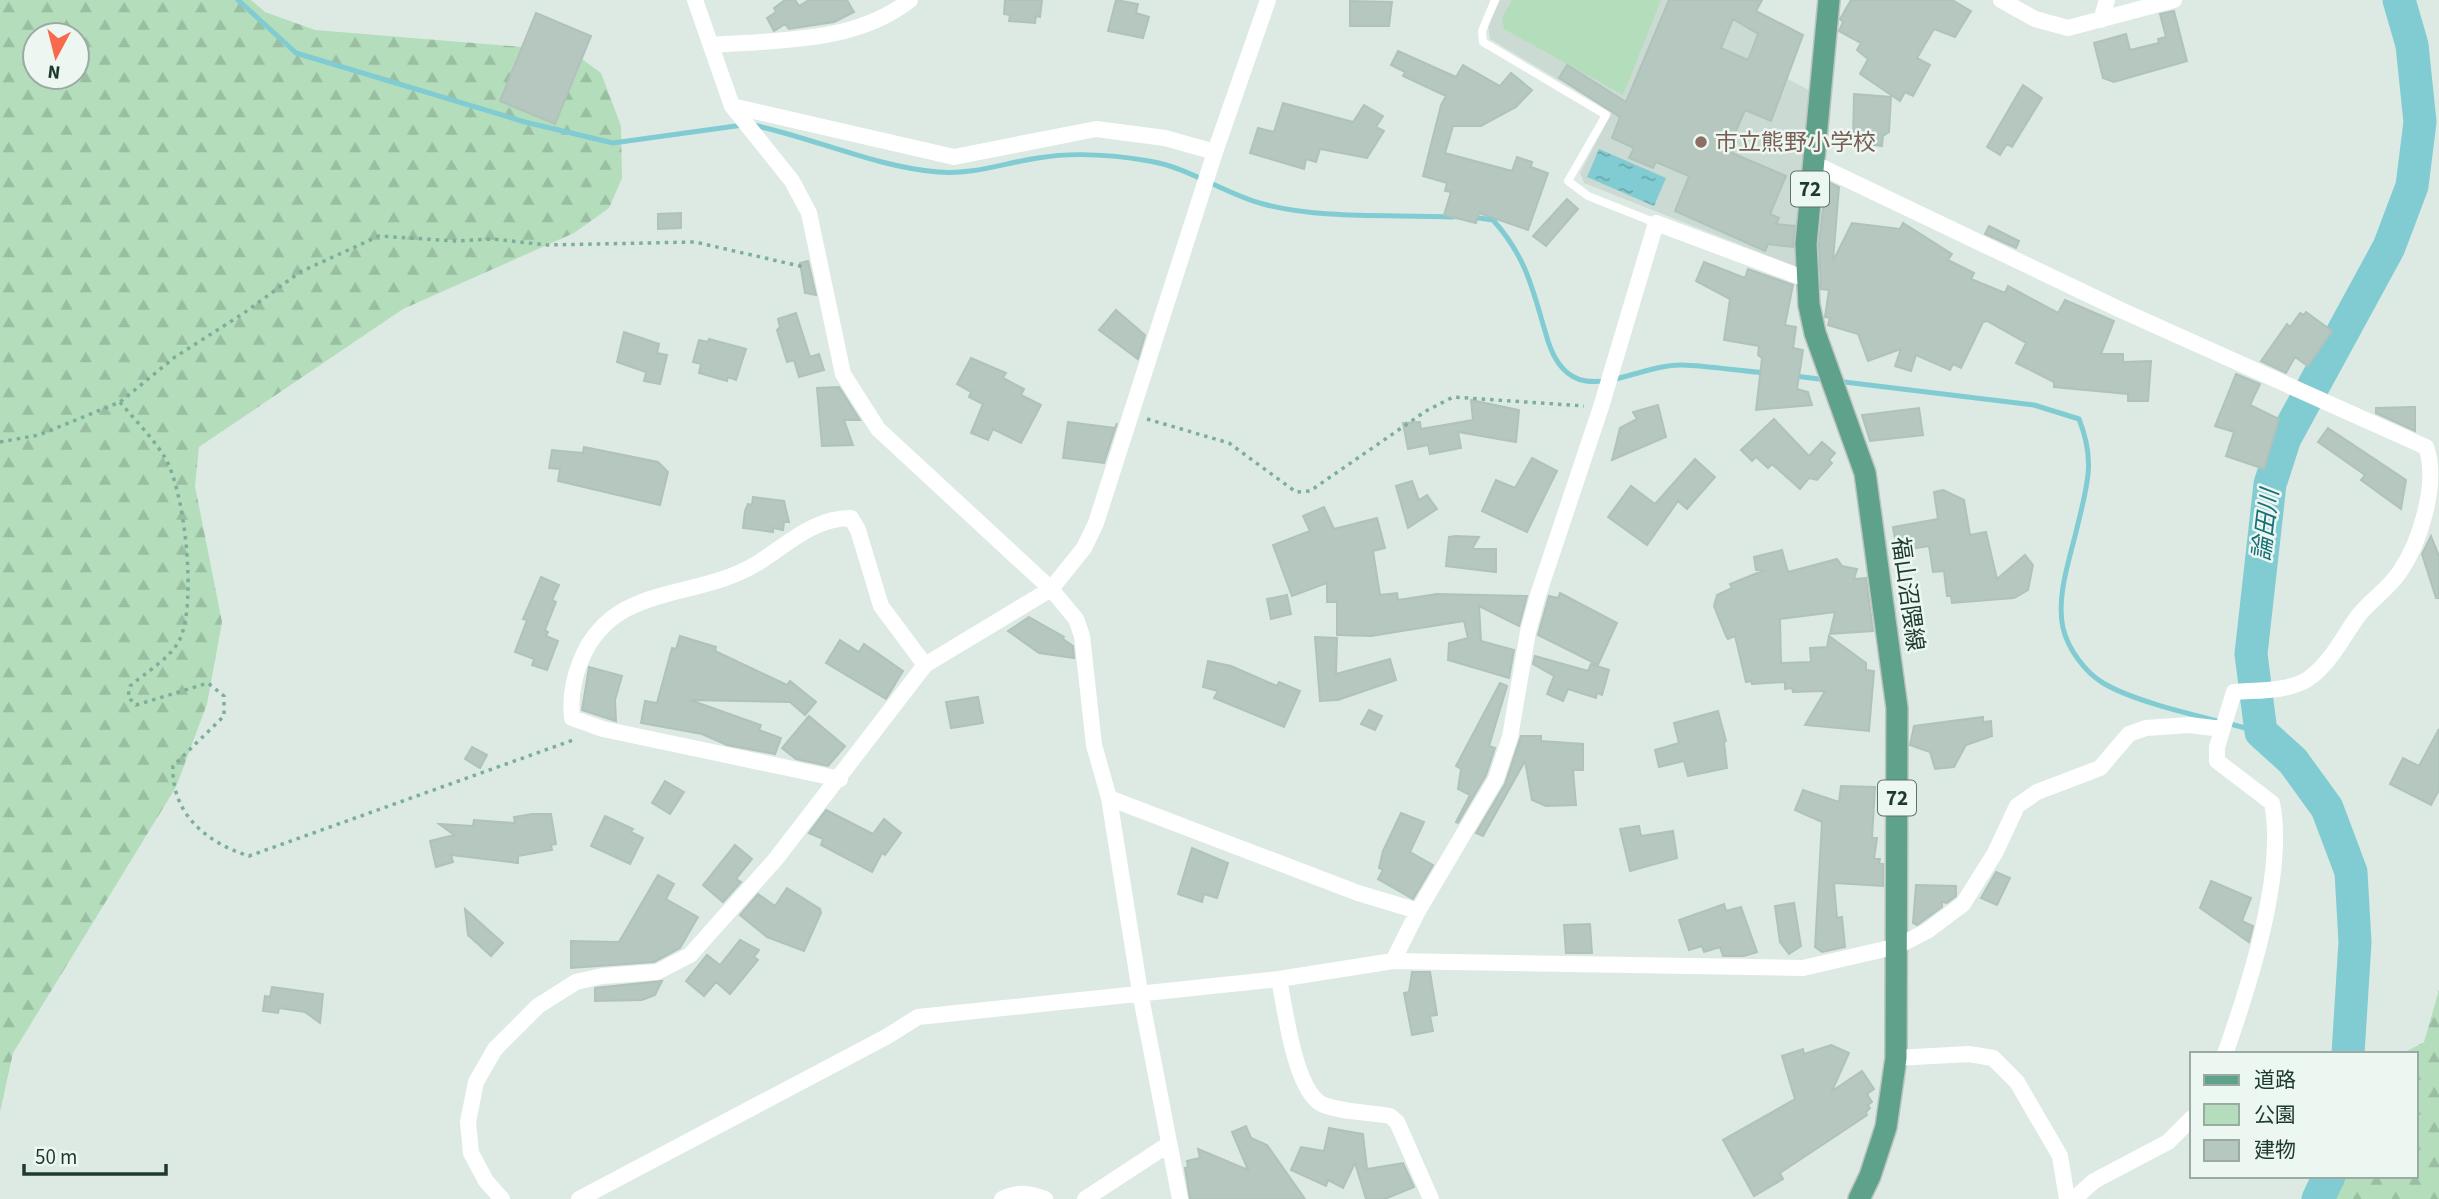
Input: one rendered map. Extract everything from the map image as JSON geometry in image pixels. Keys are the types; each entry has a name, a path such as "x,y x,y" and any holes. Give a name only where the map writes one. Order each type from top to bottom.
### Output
{"main road":[{"name":"福山沼隈線","path":"1829,0 1813,163 1806,279 1815,332 1865,472 1897,708 1896,1058 1886,1127 1871,1176 1859,1199"}],"street":[{"path":"695,0 713,45 732,106 792,181 809,214 843,374 865,412 878,429 1051,589 1076,619 1082,636 1094,745 1109,798 1140,992 1180,1199"},
{"path":"713,45 822,37 880,17 910,0"},
{"path":"502,1199 486,1181 471,1153 468,1122 477,1082 495,1049 537,1006 576,982 602,976 657,972 690,955 775,860 840,779 925,665 1051,589 1084,548 1131,415 1215,152 1268,0"},
{"path":"2001,0 2035,19 2068,28 2174,0"},
{"path":"2101,20 2106,0"},
{"path":"732,106 954,156 1096,129 1165,138 1215,152"},
{"path":"1813,163 2123,311 2426,447 2432,461 2433,482 2415,543 2398,574 2360,614 2333,654 2307,679 2279,688 2234,692 2222,729 2217,761 2272,803 2277,825 2266,913 2226,1052"},
{"path":"1394,961 1418,911 1496,779 1510,737 1528,632 1538,595 1601,407 1656,223 1806,279"},
{"path":"840,779 603,729 572,718 570,704 574,675 598,630 618,613 646,598 703,586 756,564 783,542 833,518 851,518 858,530 881,606 925,665"},
{"path":"579,1199 886,1037 918,1017 1279,979 1394,961 1803,968 1898,946 1927,931 1963,904 1995,853 2017,806 2037,792 2100,768 2129,734 2146,728 2189,725 2222,729"},
{"path":"1109,798 1358,893 1418,911"},
{"path":"1279,979 1296,1061 1311,1093 1321,1104 1391,1116 1397,1122 1431,1199"},
{"path":"1896,1058 1969,1054 1993,1058 2017,1082 2060,1156 2067,1199"},
{"path":"2074,1199 2094,1181 2168,1142 2190,1120"},
{"path":"1085,1199 1169,1144"},
{"path":"1002,1199 1012,1194 1031,1193 1045,1199"}],"lane":[{"path":"1495,0 1482,32 1483,42 1606,115 1568,181 1588,196 1656,223"}],"path":[{"path":"0,442 39,435 120,402 175,357 244,313 300,272 379,236 456,241 493,239 547,245 695,242 823,272"},
{"path":"1131,415 1229,443 1296,492 1310,491 1426,411 1453,397 1601,407"},
{"path":"120,402 165,457 183,515 188,585 185,624 179,641 167,655 130,686 128,697 136,705 208,683 224,696 224,716 173,766 172,786 181,809 222,847 249,856 603,729"}],"shaded area":[{"name":"市立熊野小学校","path":"1500,0 1718,0 1786,37 1772,71 1809,90 1797,267 1584,183 1580,173 1612,112 1490,39 1488,25"}],"green space":[{"path":"0,0 251,0 265,12 315,30 571,51 601,73 621,126 622,178 609,208 574,233 403,309 199,447 195,486 222,622 207,704 176,787 13,1053 0,1112"},
{"path":"1512,0 1661,0 1623,95 1504,29 1502,18"},
{"path":"2439,990 2439,1199 2325,1199 2334,1178 2418,1178 2418,1052 2406,1052 2424,1042"}],"water":[{"path":"1599,149 1666,178 1654,206 1587,177"}],"building":[{"path":"785,0 795,0 799,6 809,0 847,0 854,12 834,22 789,29 785,24 774,31 767,18 776,12 774,8"},
{"path":"1005,0 1042,0 1040,17 1036,16 1035,23 1009,21 1010,15 1004,14"},
{"path":"1116,0 1138,4 1136,13 1149,17 1143,38 1108,31"},
{"path":"1669,0 1762,0 1756,11 1803,35 1771,121 1745,110 1732,140 1737,142 1732,153 1786,176 1770,214 1779,218 1776,224 1795,226 1793,247 1768,244 1765,251 1675,211 1689,176 1656,162 1653,168 1629,158 1634,148 1612,138 1620,117 1559,78 1567,65 1626,102","holes":["1733,19 1758,34 1748,60 1721,48"]},
{"path":"1851,0 1952,0 1971,11 1955,37 1934,29 1917,58 1930,65 1913,96 1905,92 1900,101 1860,74 1868,59 1857,50 1861,43 1839,31 1843,22 1840,19"},
{"path":"1350,1 1392,2 1389,26 1350,26"},
{"path":"2174,11 2187,61 2114,82 2103,78 2094,43 2126,34 2130,50 2159,43 2158,39 2166,37 2160,14"},
{"path":"536,13 591,36 555,124 500,101"},
{"path":"1398,51 1456,77 1463,65 1500,86 1511,73 1532,90 1516,107 1481,126 1453,126 1445,153 1512,171 1517,157 1532,162 1531,167 1548,173 1528,230 1479,213 1476,223 1444,215 1451,192 1445,191 1447,183 1423,176 1441,105 1446,96 1403,76 1405,72 1391,65"},
{"path":"2023,85 2042,98 2012,147 2007,144 2000,155 1987,147"},
{"path":"1854,94 1891,97 1889,132 1883,136 1882,146 1853,142"},
{"path":"1283,103 1353,122 1364,105 1383,116 1376,127 1384,131 1367,158 1320,149 1316,162 1306,159 1304,169 1250,153 1258,128 1274,132"},
{"path":"1826,181 1839,187 1833,261 1852,223 1900,229 1903,223 1952,254 1948,260 1974,273 1971,279 2005,293 2008,286 2058,313 2065,300 2114,321 2101,354 2123,354 2123,362 2151,361 2148,401 2128,401 2128,394 2054,387 2054,382 2016,363 2026,343 1987,321 1983,322 1961,368 1953,364 1950,370 1916,355 1911,371 1895,366 1901,349 1868,361 1858,334 1828,325 1830,318 1825,317 1829,290 1821,289 1819,244"},
{"path":"1567,199 1578,209 1546,246 1533,236"},
{"path":"681,213 681,228 658,229 658,214"},
{"path":"1989,226 2019,241 2016,248 1985,234"},
{"path":"808,261 816,295 805,293 800,263"},
{"path":"1704,262 1745,278 1748,269 1793,285 1785,325 1796,327 1793,348 1803,350 1797,389 1808,392 1812,405 1756,410 1762,358 1758,355 1759,346 1724,340 1730,299 1696,281"},
{"path":"1116,310 1145,335 1138,359 1099,330"},
{"path":"2306,312 2332,331 2308,366 2295,357 2286,373 2261,361 2287,324 2290,327 2300,313 2304,315"},
{"path":"796,313 810,357 819,354 824,370 799,377 794,360 787,362 777,330 780,327 778,319"},
{"path":"624,332 659,344 657,353 667,355 660,384 644,381 646,372 617,362"},
{"path":"709,339 746,349 736,380 728,377 727,381 699,373 701,364 693,362 699,340 708,342"},
{"path":"971,358 1006,373 1003,378 1024,389 1021,395 1041,405 1021,443 993,429 988,440 971,433 983,404 969,397 971,392 957,384"},
{"path":"2236,374 2260,384 2250,405 2279,419 2264,469 2226,456 2234,432 2215,426"},
{"path":"839,387 860,420 844,420 853,445 822,446 817,388"},
{"path":"1471,400 1519,410 1516,442 1458,432 1461,448 1430,454 1428,445 1408,449 1403,423 1420,422 1421,429 1473,420"},
{"path":"1658,405 1666,437 1612,460 1620,428 1637,419 1633,412"},
{"path":"2415,407 2415,431 2376,413 2376,408"},
{"path":"1919,408 1923,435 1870,441 1862,415"},
{"path":"1774,419 1809,456 1822,442 1835,453 1829,460 1832,463 1817,480 1809,478 1800,489 1772,464 1768,468 1756,457 1752,461 1741,450"},
{"path":"1068,422 1115,428 1117,423 1104,463 1063,458"},
{"path":"2328,428 2406,480 2401,509 2361,480 2365,475 2318,442"},
{"path":"584,447 658,462 668,472 660,505 558,481 560,469 549,468 552,450 583,453"},
{"path":"1532,458 1557,471 1527,532 1482,511 1496,480 1515,488"},
{"path":"1695,459 1715,477 1687,509 1678,501 1647,545 1608,517 1631,486 1655,504"},
{"path":"1412,481 1419,500 1427,495 1437,509 1408,528 1396,486"},
{"path":"1943,490 1964,500 1970,535 1986,532 1997,579 2025,555 2033,565 2028,590 2014,598 1952,603 1951,596 1947,596 1944,571 1933,572 1929,546 1897,551 1893,527 1938,519 1934,492"},
{"path":"753,497 784,501 789,522 784,522 783,530 773,528 773,532 743,528 745,511 748,504 752,505"},
{"path":"1324,507 1334,529 1377,518 1385,548 1373,551 1380,595 1397,593 1398,600 1437,594 1527,596 1519,626 1479,606 1481,641 1514,650 1509,678 1448,660 1449,643 1468,638 1464,621 1371,636 1337,635 1337,602 1327,602 1327,583 1292,596 1273,545 1310,531 1303,516"},
{"path":"2431,536 2439,556 2439,598 2436,598 2422,554"},
{"path":"1449,537 1479,537 1472,549 1496,549 1496,572 1446,566"},
{"path":"1782,550 1788,572 1837,559 1842,566 1857,569 1854,579 1866,578 1873,631 1830,634 1835,612 1780,619 1781,663 1811,662 1810,648 1827,647 1829,636 1866,663 1866,670 1874,671 1869,731 1805,725 1825,691 1793,692 1792,688 1785,689 1785,682 1746,682 1735,636 1728,639 1714,606 1717,595 1732,588 1730,584 1762,571 1756,570 1754,557"},
{"path":"541,577 559,585 552,600 556,602 545,630 548,632 546,636 558,641 547,670 532,665 534,659 515,652 527,620 523,619"},
{"path":"1560,593 1617,623 1598,665 1538,635 1549,596 1558,598"},
{"path":"1287,595 1291,614 1271,619 1267,599"},
{"path":"1029,617 1064,637 1063,639 1073,646 1074,658 1039,653 1008,631"},
{"path":"680,636 716,647 715,651 787,685 790,681 816,702 805,715 790,702 690,700 761,725 759,730 781,738 775,754 727,745 702,734 641,723 645,701 657,703 672,648 676,649"},
{"path":"1315,637 1337,638 1336,674 1390,659 1396,680 1338,700 1320,701"},
{"path":"840,640 859,652 864,644 903,671 886,699 826,663"},
{"path":"1535,656 1588,671 1591,664 1609,670 1602,695 1597,693 1596,698 1568,689 1563,701 1547,694 1554,676 1533,664"},
{"path":"1208,661 1231,666 1277,686 1279,682 1300,691 1284,727 1214,698 1218,691 1203,687"},
{"path":"589,667 622,676 615,700 616,721 582,710"},
{"path":"1500,683 1507,686 1489,746 1495,748 1486,775 1458,823 1456,822 1470,795 1458,789 1461,769 1456,766"},
{"path":"978,697 983,723 951,728 946,702"},
{"path":"1369,710 1382,716 1375,730 1361,724"},
{"path":"1718,711 1726,741 1727,768 1688,776 1684,761 1659,767 1655,750 1679,743 1674,723"},
{"path":"809,716 845,746 828,766 796,759 782,748"},
{"path":"1983,717 1983,722 1991,721 1992,736 1966,745 1954,767 1935,769 1930,752 1910,745 1914,726"},
{"path":"2439,729 2439,790 2431,805 2390,784 2403,758 2419,766"},
{"path":"1521,736 1541,736 1541,741 1583,744 1583,770 1573,770 1576,805 1546,806 1532,800 1525,761 1483,836 1476,833 1505,784"},
{"path":"472,747 487,755 480,768 465,759"},
{"path":"665,781 684,792 670,814 652,803"},
{"path":"1841,786 1875,787 1872,838 1877,838 1874,859 1880,859 1879,864 1883,864 1883,886 1834,883 1837,918 1842,917 1845,947 1822,952 1815,947 1822,822 1795,810 1803,790 1839,802"},
{"path":"826,810 873,834 884,819 901,833 885,855 882,853 872,872 821,845 823,839 809,833"},
{"path":"1401,813 1424,822 1410,852 1433,865 1413,899 1378,879 1383,870 1379,868 1383,851"},
{"path":"551,814 556,844 551,845 552,850 518,856 518,863 451,855 453,862 436,867 430,841 454,835 439,824 473,826 474,820 515,823 514,817"},
{"path":"605,816 633,829 631,832 643,838 630,864 591,846"},
{"path":"1639,826 1641,836 1673,831 1677,858 1630,871 1620,829"},
{"path":"735,845 752,859 736,879 741,882 723,902 703,885"},
{"path":"1192,848 1228,863 1217,898 1204,894 1202,902 1178,894"},
{"path":"1996,872 2010,878 1997,905 1981,898"},
{"path":"658,875 674,884 666,899 698,917 680,948 654,962 571,968 571,941 619,942"},
{"path":"2211,881 2251,898 2242,921 2253,926 2249,942 2200,908"},
{"path":"1916,885 1956,886 1956,896 1947,903 1942,902 1942,907 1917,925 1913,923"},
{"path":"787,888 820,909 821,913 804,951 767,937 740,915 758,894 775,906"},
{"path":"1794,903 1801,946 1789,954 1780,942 1775,906"},
{"path":"1724,904 1726,911 1741,907 1757,952 1744,956 1723,956 1720,947 1704,952 1702,946 1689,950 1679,920"},
{"path":"465,909 503,943 491,956 468,935"},
{"path":"1590,924 1592,953 1566,953 1564,925"},
{"path":"740,940 759,950 754,957 758,960 730,994 716,982 704,996 686,981 707,955 720,965"},
{"path":"1412,972 1430,972 1437,1015 1430,1016 1433,1031 1412,1035 1404,993 1409,992"},
{"path":"662,981 655,995 642,1000 595,1001 595,988"},
{"path":"272,987 323,994 320,1023 305,1012 279,1008 278,1013 263,1011 265,996 270,997"},
{"path":"1831,1045 1849,1053 1832,1091 1862,1071 1874,1089 1867,1094 1872,1102 1868,1105 1870,1108 1866,1112 1867,1115 1780,1173 1783,1179 1754,1196 1723,1140 1795,1099 1782,1056 1803,1049 1804,1054"},
{"path":"1246,1126 1251,1138 1267,1145 1305,1199 1190,1199 1185,1168 1188,1167 1187,1161 1200,1158 1198,1149 1248,1170 1232,1132"},
{"path":"1329,1128 1363,1134 1367,1169 1403,1163 1414,1187 1385,1199 1366,1199 1355,1163 1343,1188 1328,1180 1326,1186 1291,1170 1301,1147 1324,1151"}],"waterway":[{"path":"238,0 296,53 525,122 613,143 743,125"},
{"name":"論田川","path":"2348,1052 2355,942 2351,872 2327,808 2293,761 2261,732 2251,654 2270,484 2285,438 2389,247 2412,186 2420,122 2412,45 2399,0"},
{"path":"753,125 915,169 964,172 1051,156 1108,156 1164,164 1249,200 1286,209 1334,214 1454,217"},
{"path":"1471,217 1493,220 1514,248 1528,277 1548,341 1559,364 1572,376 1588,381 1606,381 1682,365 1768,373"},
{"path":"1795,376 1827,380"},
{"path":"1836,381 2034,405 2079,419 2087,448 2088,474 2061,603 2063,628 2073,652 2096,678 2119,691 2158,705 2261,732"},
{"name":"論田川","path":"2318,1199 2328,1178"}],"place":[{"name":"市立熊野小学校","path":"1701,142"}]}
